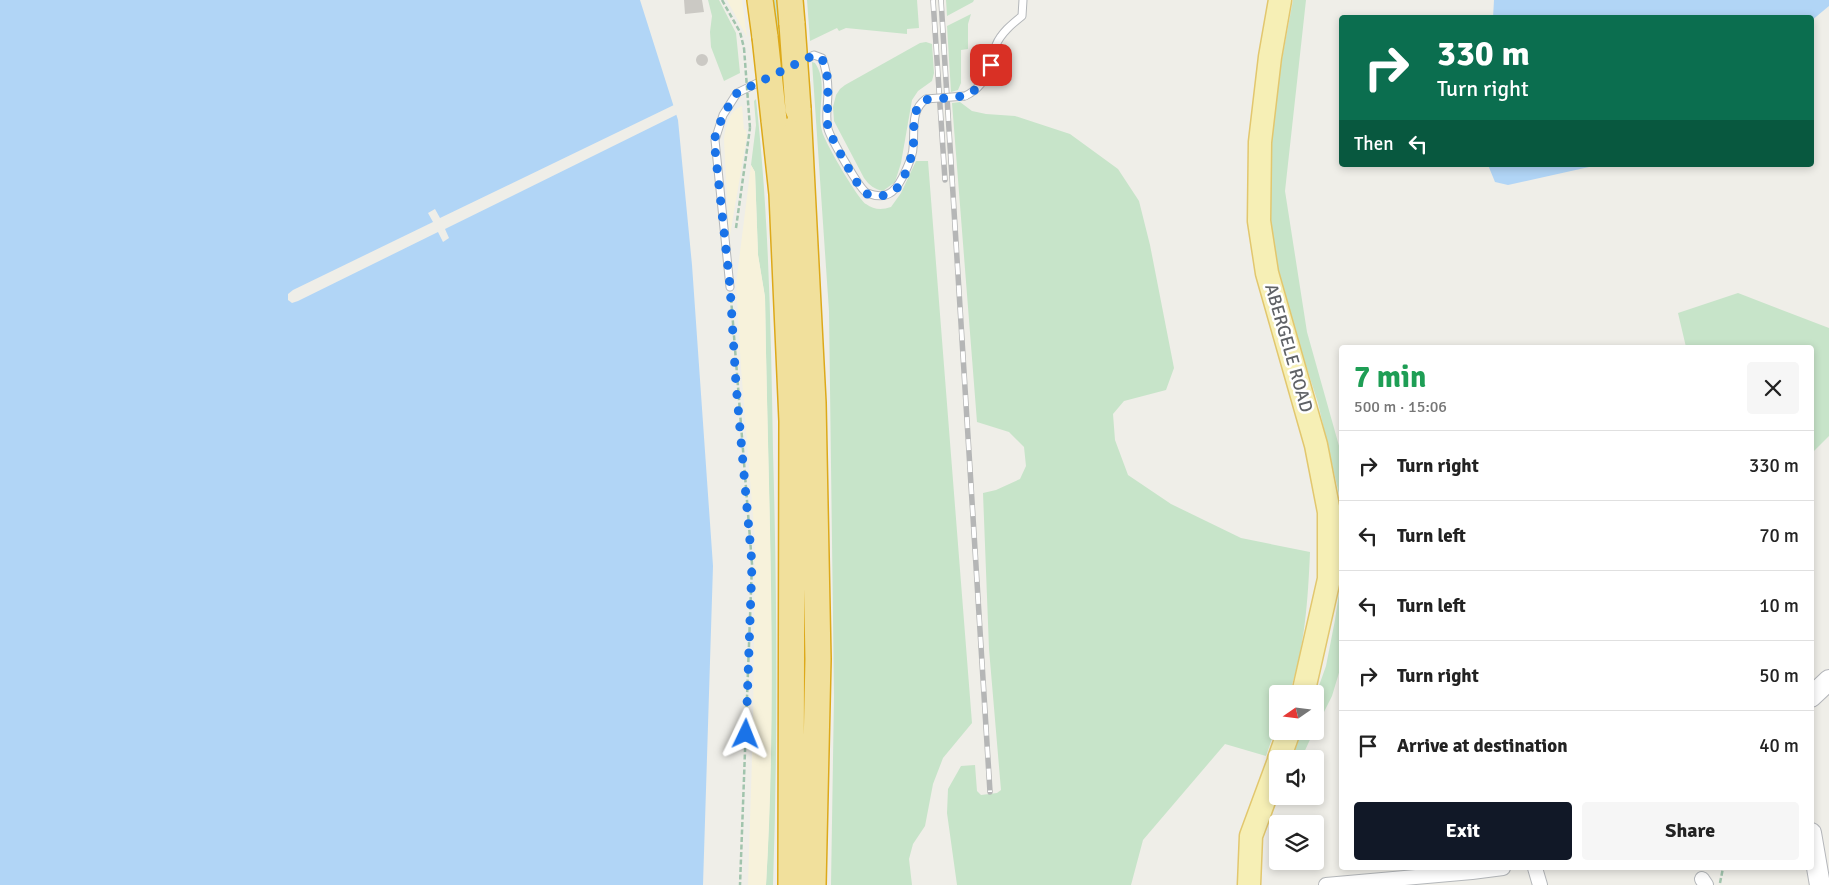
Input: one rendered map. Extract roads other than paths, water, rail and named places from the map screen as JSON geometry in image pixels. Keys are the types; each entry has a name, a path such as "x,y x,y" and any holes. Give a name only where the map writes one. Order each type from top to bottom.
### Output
{"highway":[{"path":"760,0 755,43 774,120 782,194 792,421 791,885"},
{"path":"791,12 798,109 813,403 818,659 813,885"}],"main road":[{"name":"ABERGELE ROAD","path":"1280,0 1270,57 1260,142 1260,221 1267,273 1316,445 1329,512 1329,579 1305,685"},
{"path":"1249,885 1251,836 1269,787"}],"street":[{"path":"1814,694 1829,680"},
{"path":"1814,850 1820,885"},
{"path":"1326,885 1488,870"},
{"path":"1536,870 1540,885"}],"lane":[{"path":"730,286 714,140 723,115 737,93 814,55 822,58 827,75 829,130 856,181 864,192 876,196 888,195 899,186 913,150 914,120 920,104 926,99 965,96 972,93 982,84 991,65 996,44 1008,28 1022,16 1023,0"}],"water":[{"path":"0,0 640,0 678,120 692,265 713,566 703,885 0,885"},
{"path":"1494,0 1829,0 1829,6 1814,18 1814,15 1493,15"},
{"path":"1489,167 1589,167 1508,185 1495,182"}],"railway":[{"path":"933,0 945,180"},
{"path":"941,0 990,792"}]}
